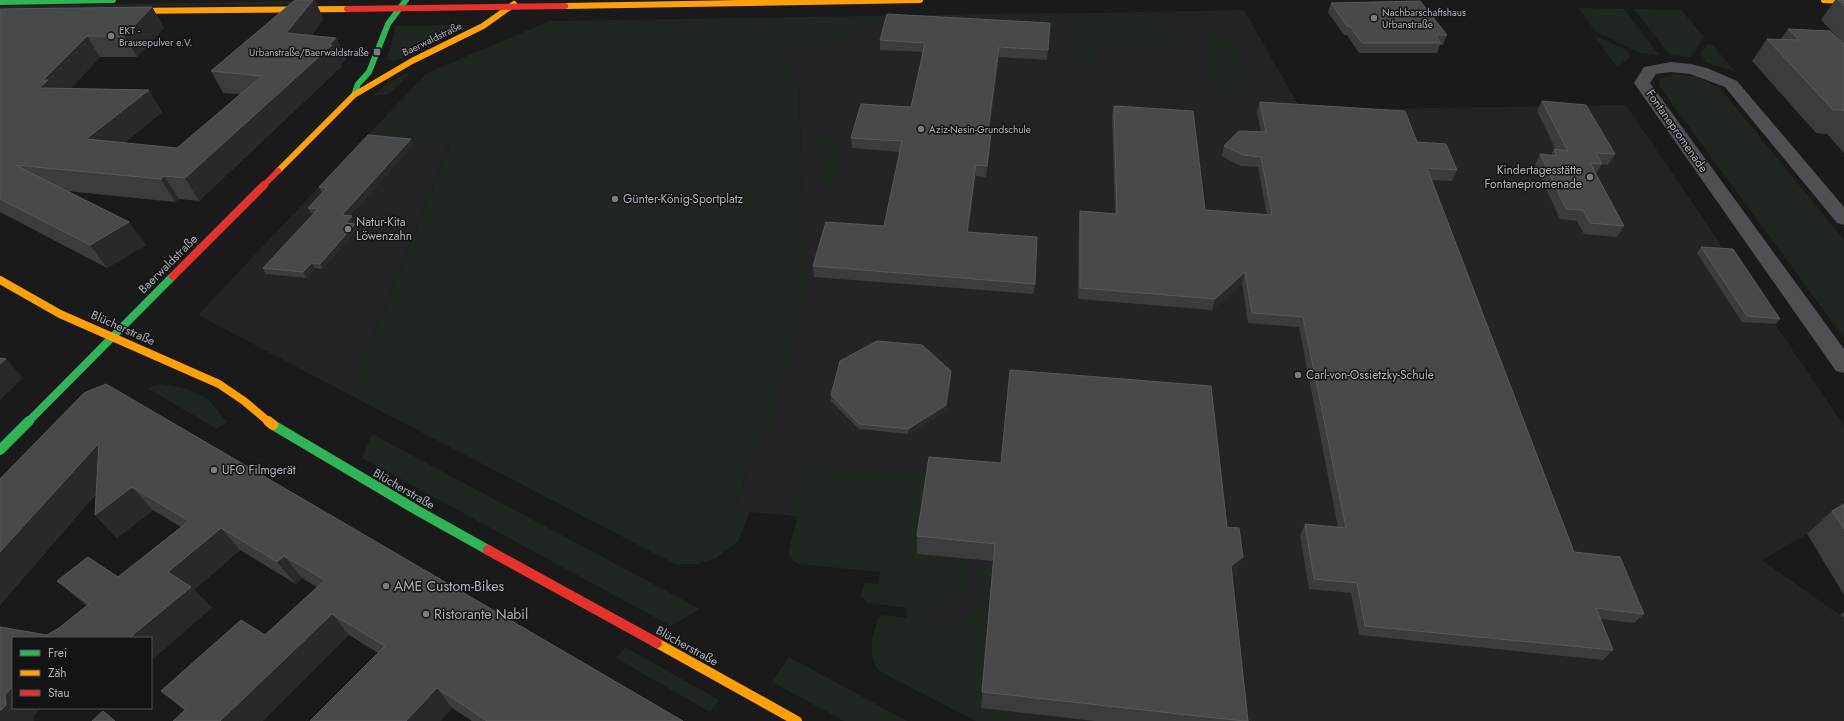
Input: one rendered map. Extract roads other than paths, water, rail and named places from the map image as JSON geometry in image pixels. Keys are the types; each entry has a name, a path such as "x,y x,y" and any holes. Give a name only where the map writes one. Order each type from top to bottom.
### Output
{"street":[{"path":"0,2 113,0"},
{"name":"Baerwaldstraße","path":"354,95 358,84 369,72 388,24 406,0"},
{"path":"118,11 399,8 514,3 920,0"},
{"path":"1824,0 1844,1"},
{"name":"Baerwaldstraße","path":"0,450 354,95 412,61 483,26 514,3"},
{"name":"Fontanepromenade","path":"1844,219 1731,84 1715,76 1688,68 1667,67 1650,70 1642,83 1844,365"},
{"name":"Blücherstraße","path":"0,280 60,314 219,384 244,401 266,420 420,512 797,721"}],"place":[{"name":"Nachbarschaftshaus Urbanstraße","path":"1374,18"},
{"name":"EKT - Brausepulver e.V.","path":"111,36"},
{"name":"Urbanstraße/Baerwaldstraße","path":"377,52"},
{"name":"Aziz-Nesin-Grundschule","path":"921,129"},
{"name":"Kindertagesstätte Fontanepromenade","path":"1590,177"},
{"name":"Günter-König-Sportplatz","path":"615,199"},
{"name":"Natur-Kita Löwenzahn","path":"348,229"},
{"name":"Carl-von-Ossietzky-Schule","path":"1298,375"},
{"name":"UFO Filmgerät","path":"214,470"},
{"name":"AME Custom-Bikes","path":"386,586"},
{"name":"Ristorante Nabil","path":"426,614"}]}
